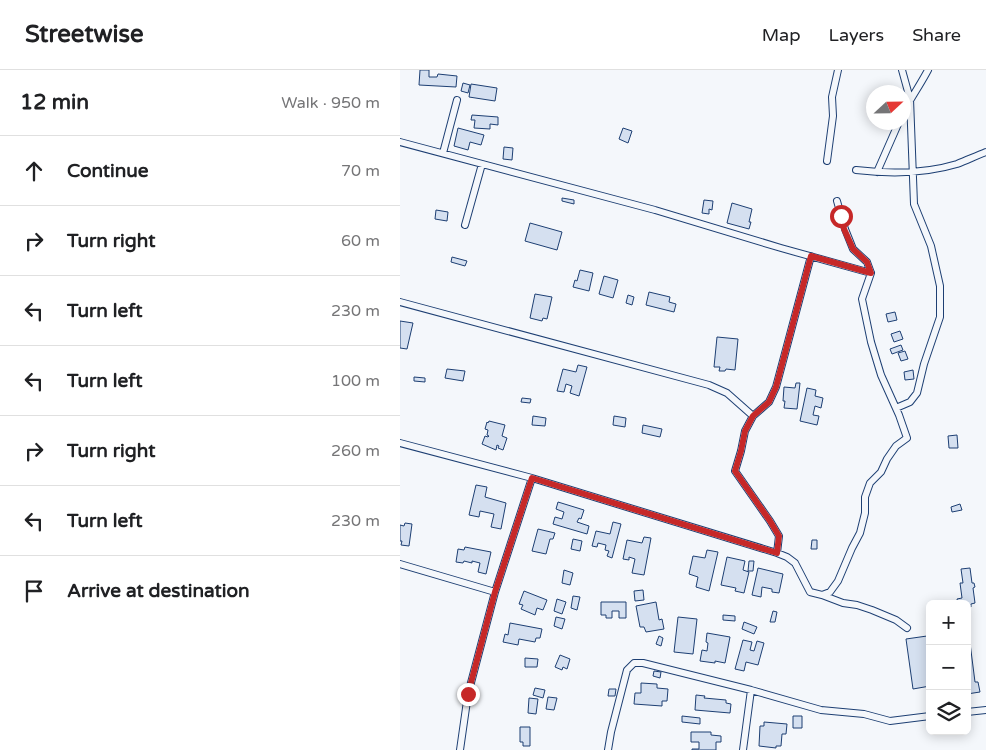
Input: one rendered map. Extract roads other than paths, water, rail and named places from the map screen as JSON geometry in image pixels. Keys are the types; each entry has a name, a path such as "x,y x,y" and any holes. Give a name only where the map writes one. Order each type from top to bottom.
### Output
{"street":[{"path":"828,161 832,97 838,70"},
{"path":"902,70 906,85"},
{"path":"911,97 928,70"},
{"path":"443,153 457,100"},
{"path":"896,408 910,402 917,393 924,364 940,317 940,286 931,246 914,204 911,124"},
{"path":"877,172 895,130"},
{"path":"400,142 655,210 871,273"},
{"path":"856,170 913,173 943,168 986,152"},
{"path":"465,225 482,164"},
{"path":"822,595 830,592 838,581 860,533 865,513 865,497 870,482 881,472 896,446 907,438 874,355 862,299 871,273 867,262 853,249 844,229 837,201"},
{"path":"777,553 779,536 735,471 745,431 753,416 769,402 776,387 811,256"},
{"path":"400,302 708,384 727,393 753,416"},
{"path":"400,443 532,478 777,553 795,562 810,592 872,610 896,620 907,628"},
{"path":"460,750 468,694 495,592 532,478"},
{"path":"400,564 495,592"},
{"path":"608,750 627,670 634,663 643,663 751,690 822,710 864,714 890,721 926,716"},
{"path":"743,750 751,690"},
{"path":"971,712 986,710"}]}
